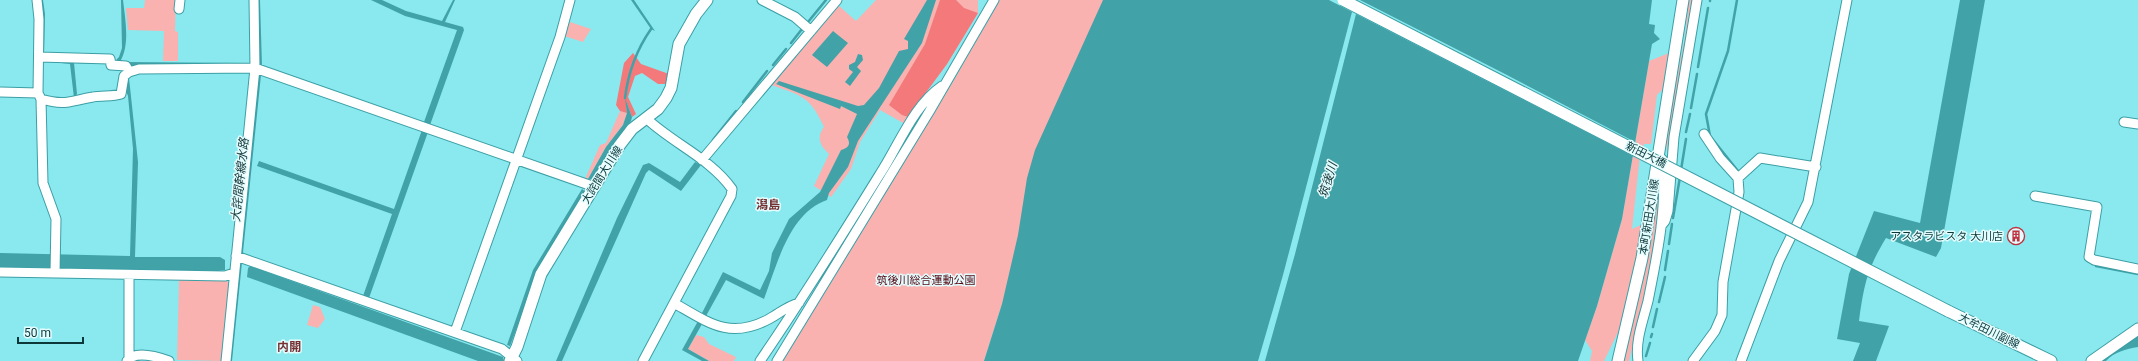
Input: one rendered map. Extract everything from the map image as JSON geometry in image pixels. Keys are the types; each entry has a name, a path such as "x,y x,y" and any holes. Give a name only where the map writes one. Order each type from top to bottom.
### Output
{"main road":[{"name":"大詫間大川線","path":"513,360 541,274 619,146 632,129 647,119 658,109 666,98 671,88 679,44 696,14 707,0"},
{"name":"新田大橋","path":"1343,0 1948,311"},
{"name":"本町新田大川線","path":"1618,361 1642,258 1683,0"},
{"name":"大牟田川副線","path":"1948,311 2051,361"},
{"path":"2092,361 2138,329"}],"street":[{"path":"37,0 39,96 44,183 56,219 54,274"},
{"path":"226,361 234,273 241,257 258,69 254,0"},
{"path":"455,332 560,37 570,0"},
{"path":"762,0 795,17 812,31"},
{"path":"702,160 837,0"},
{"path":"1661,226 1666,221 1668,211 1674,137 1697,0"},
{"path":"1741,361 1779,261 1808,202 1816,167 1847,0"},
{"path":"777,361 945,84 992,1"},
{"path":"39,57 110,60 111,65 126,66 129,72"},
{"path":"0,92 39,96 58,104 67,104 93,97 116,96 121,94 124,76 129,72 139,70 258,69 595,187"},
{"path":"760,361 799,303 927,98 945,84"},
{"path":"643,361 731,196 732,190 724,178 702,160 662,133 647,119"},
{"path":"2124,122 2138,124"},
{"path":"1693,361 1715,331 1722,315 1722,282 1739,192 1738,178 1720,158 1704,134"},
{"path":"1638,361 1639,337 1648,301 1661,226 1663,171 1660,147"},
{"path":"1738,178 1760,158 1816,167"},
{"path":"2036,196 2097,208 2089,257 2094,260 2138,268"},
{"path":"241,257 502,349 513,360"},
{"path":"0,272 225,276 234,273"},
{"path":"129,275 128,360 145,355 169,361"},
{"path":"674,303 705,321 730,329 739,330 769,319 790,306 799,303"}],"green space":[{"path":"145,0 176,0 175,31 178,32 178,61 163,61 164,31 128,30 126,8 144,8"},
{"path":"876,0 978,0 978,13 947,64 925,93 905,124 880,110 860,142 851,169 831,197 814,186 829,154 821,145 820,134 824,127 819,117 804,98 790,91 771,85 838,5 856,21"},
{"name":"筑後川総合運動公園","path":"998,0 1118,0 1002,304 984,361 783,361 955,78"},
{"path":"1689,0 1693,0 1669,168 1666,134 1685,37"},
{"path":"570,22 591,29 583,42 564,36"},
{"path":"1669,53 1663,89 1657,95 1651,144 1644,144 1640,155 1632,229 1643,224 1625,318 1604,361 1590,361 1592,351 1585,340 1597,306 1622,219 1649,61"},
{"path":"620,111 627,113 623,125 606,147 588,179 585,179 600,145 606,143"},
{"path":"1660,179 1653,248 1645,293 1629,361 1623,361 1638,302"},
{"path":"179,279 226,280 231,285 223,361 177,360"},
{"path":"313,305 320,307 325,319 318,328 307,325"},
{"path":"696,335 704,337 709,344 736,357 734,361 709,361 688,349"}],"shaded area":[{"path":"940,0 956,0 964,8 978,13 947,64 908,117 902,115 889,105 925,44"},
{"path":"633,53 641,64 669,74 668,84 658,84 642,73 635,76 628,97 636,114 632,117 626,101 627,113 620,111 616,105 624,63"}],"water":[{"path":"41,0 43,0 45,14 44,54"},
{"path":"121,0 123,0 126,22 125,46 121,60 124,62 245,63 131,66 114,62 119,57 122,48"},
{"path":"257,0 260,0 262,66 259,66"},
{"path":"371,0 382,0 406,11 442,21 453,0 455,0 445,22 463,27 464,30 430,125 424,122 457,30 405,16"},
{"path":"631,0 634,0 655,31 651,29"},
{"path":"927,0 936,0 922,43 858,141 848,167 829,193 827,200 814,207 803,216 794,228 780,256 764,299 726,280 706,316 702,313 723,272 760,290 769,271 772,253 789,219 820,192 841,150 846,148 849,142 847,137 857,114 841,106 840,109 776,84 779,81 858,106 864,105 879,88 899,51 908,49 908,41 904,39"},
{"name":"筑後川","path":"1103,0 1652,0 1649,24 1655,25 1654,33 1660,39 1652,44 1622,219 1597,306 1578,361 984,361 1002,304 1018,235 1027,178 1035,150"},
{"path":"1960,0 1985,0 1941,248 1936,257 1886,238 1870,268 1859,321 1889,326 1876,361 1853,361 1860,343 1837,339 1849,274 1874,211 1920,223"},
{"path":"833,31 848,43 827,67 812,55"},
{"path":"858,54 862,55 863,60 857,67 861,71 850,86 845,82 853,72 849,69 849,65 855,62"},
{"path":"43,61 106,62 107,64 74,63 77,94 74,98 70,64"},
{"path":"257,74 261,75 232,361 229,361"},
{"path":"129,78 138,162 135,257 220,257 225,260 225,270 0,267 0,253 130,256 133,149 128,96 126,91"},
{"path":"625,98 632,117 631,121 616,141 593,179 588,179 606,147 623,125 627,113"},
{"path":"422,130 428,132 369,298 363,296 392,214 257,166 259,161 394,209"},
{"path":"695,162 701,165 681,191 649,170 646,173 562,361 556,361 617,218 643,165 649,163 680,182"},
{"path":"582,189 586,192 539,269 510,346 507,345 533,270"},
{"path":"250,266 503,357 504,361 478,361 247,277 248,268"},
{"path":"698,321 702,324 688,349 709,361 702,361 682,350"},
{"path":"2138,334 2138,347 2120,351 2106,361 2099,361"}],"pier":[{"path":"1329,0 1360,0 1505,74 1637,143 1635,157 1356,14 1295,254 1265,361 1258,361 1283,275 1352,12"}],"waterway":[{"path":"808,22 826,0"},
{"path":"1737,0 1728,51 1706,114 1710,136 1738,171"},
{"path":"1698,67 1708,8"},
{"path":"625,98 628,80 634,62 641,45 651,29"},
{"path":"791,43 802,29"},
{"path":"773,65 786,49"},
{"path":"743,102 767,71"},
{"path":"1691,108 1697,74"},
{"path":"713,140 736,111"},
{"path":"1686,132 1690,114"},
{"path":"1681,170 1686,139"},
{"path":"1673,218 1680,177"},
{"path":"1669,244 1672,224"},
{"path":"1665,270 1668,251"},
{"path":"2096,266 2138,274"},
{"path":"1659,302 1665,277"},
{"path":"1653,327 1657,309"},
{"path":"1646,356 1650,343"}],"place":[{"name":"アスタラビスタ 大川店","path":"2016,236"}],"district":[{"name":"潟島","path":"768,205"},
{"name":"内開","path":"289,347"}],"water label":[{"name":"大詫間幹線水路","path":"240,180"}]}
